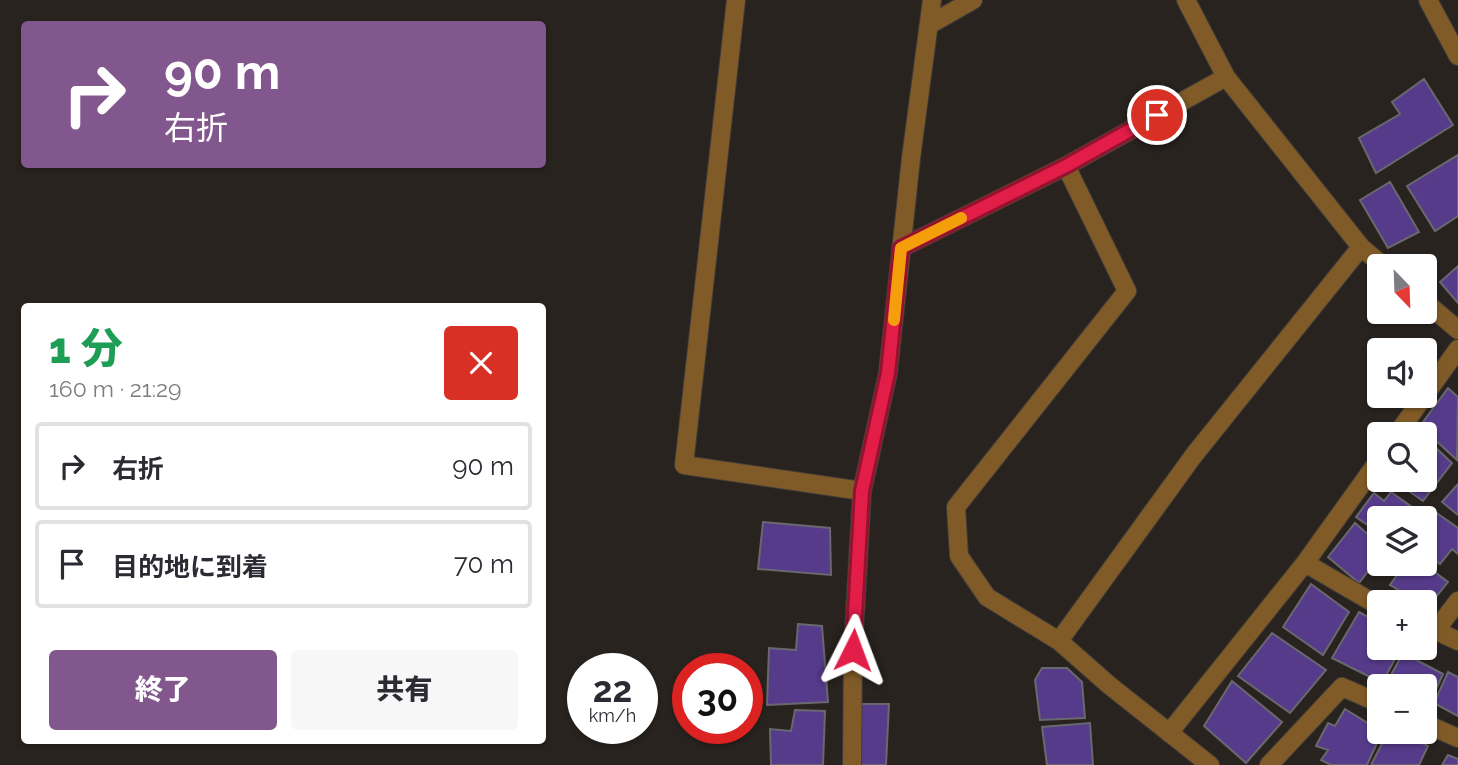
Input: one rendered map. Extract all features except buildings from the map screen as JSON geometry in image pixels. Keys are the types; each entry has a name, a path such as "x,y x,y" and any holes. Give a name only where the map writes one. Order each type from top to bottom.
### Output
{"street":[{"path":"736,0 684,465 862,491"},
{"path":"852,765 853,650 862,491 888,373 932,0"},
{"path":"929,25 973,0"},
{"path":"1186,0 1226,77 1360,247 1368,254"},
{"path":"1428,0 1458,56"},
{"path":"901,248 1066,166 1226,77"},
{"path":"1066,166 1127,291 956,507 958,556 986,597 1059,641 1210,765"},
{"path":"1059,641 1194,455 1360,247"},
{"path":"1437,312 1458,330"},
{"path":"1406,422 1458,349"},
{"path":"1169,733 1305,563 1367,477"},
{"path":"1305,563 1367,599"},
{"path":"1437,620 1458,601"},
{"path":"1437,630 1458,641"},
{"path":"1269,765 1342,687 1367,698"},
{"path":"1437,729 1458,738"}],"slow traffic":[{"path":"894,320 901,248 961,218"}],"route":[{"path":"853,650 862,491 888,373 901,248 1066,166 1157,115"}]}
